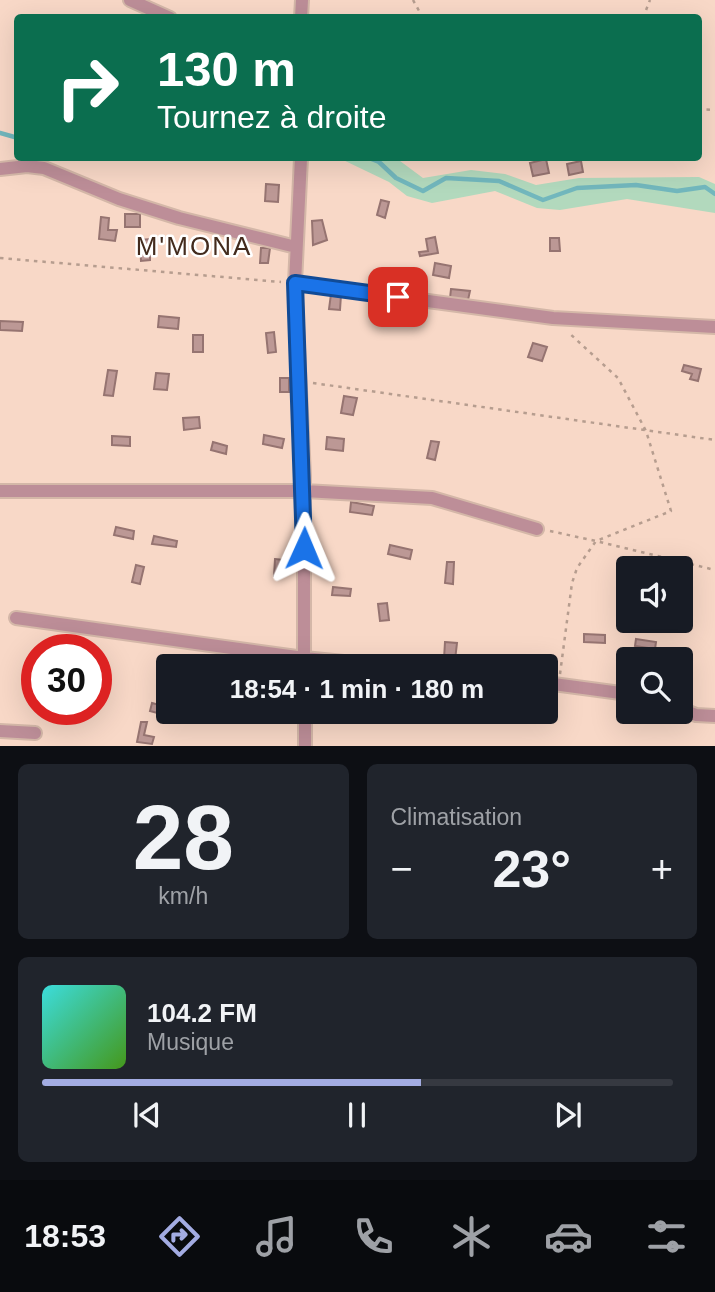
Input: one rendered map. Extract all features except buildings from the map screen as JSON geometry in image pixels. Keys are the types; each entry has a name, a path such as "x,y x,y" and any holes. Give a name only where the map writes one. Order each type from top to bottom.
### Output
{"street":[{"path":"130,0 161,14"},
{"path":"301,161 295,283 304,491 304,654"},
{"path":"0,169 20,166 44,168 119,199 167,215 296,247"},
{"path":"295,283 552,318 715,327"},
{"path":"0,491 304,491 432,498 537,529"},
{"path":"16,618 252,654"},
{"path":"558,684 616,692"},
{"path":"693,714 715,716"},
{"path":"304,724 305,746"},
{"path":"0,731 35,733"}],"path":[{"path":"0,258 295,283"},
{"path":"552,318 618,378 646,431 671,511 596,541 577,568 558,657"},
{"path":"299,381 715,440"},
{"path":"537,529 715,570"}],"green space":[{"path":"345,161 400,161 423,178 471,170 505,174 536,185 579,178 699,177 715,184 715,213 627,199 560,210 537,208 495,191 432,203 407,196 389,182"}],"waterway":[{"path":"0,133 14,137"},
{"path":"376,161 396,178 423,191 446,178 499,181 543,200 577,188 636,185 677,191 705,187 715,194"}],"district":[{"name":"M'MONA","path":"194,246"}],"route":[{"path":"304,548 304,476 295,283 398,297"}]}
